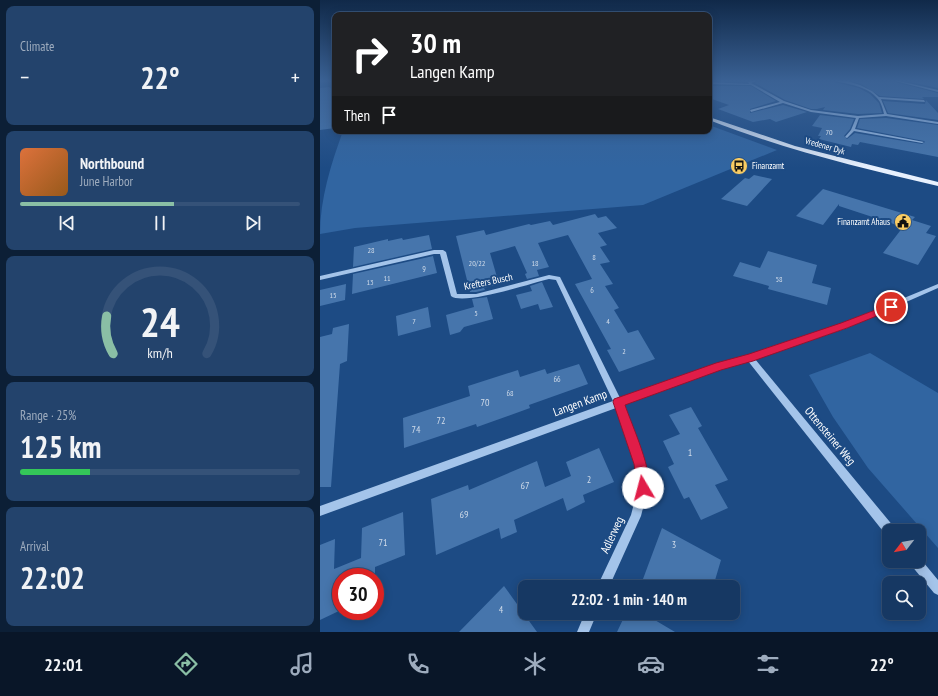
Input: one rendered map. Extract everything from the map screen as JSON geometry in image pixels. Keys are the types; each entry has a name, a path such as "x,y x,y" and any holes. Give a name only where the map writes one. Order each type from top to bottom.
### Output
{"main road":[{"name":"Vredener Dyk","path":"712,119 761,137 938,184"}],"street":[{"path":"751,111 756,109"},
{"path":"809,109 858,117 886,115 938,123"},
{"path":"884,109 886,115"},
{"path":"847,137 854,130 858,117"},
{"path":"854,130 922,142"},
{"name":"Krefters Busch","path":"320,278 434,252 443,252 454,296 476,296 549,277 558,278 618,402"},
{"name":"Langen Kamp","path":"320,512 618,402 720,366 750,358 844,326 938,286"},
{"name":"Ottensteiner Weg","path":"750,358 884,524"},
{"name":"Adlerweg","path":"606,580 636,516 643,488 640,464 618,402"},
{"path":"921,568 938,589"},
{"path":"583,632 588,620"}],"shaded area":[{"path":"712,126 777,150 643,205 355,228 320,234 320,221 324,195 334,156 342,134 712,134"},
{"path":"870,353 938,393 938,548 926,534 926,524 917,524 868,468 833,417 809,375"}],"building":[{"path":"320,109 332,109 332,128 320,130"},
{"path":"719,109 750,109 750,113 764,109 798,109 807,112 776,122 770,119 753,122"},
{"path":"881,109 882,113 858,114 823,110"},
{"path":"887,109 935,109 938,113 938,120 888,113"},
{"path":"820,115 854,119 850,129 844,136 847,139 855,133 922,144 925,142 857,128 860,119 886,118 938,125 938,157 860,142 858,145 852,144 851,147 819,139 821,136 818,136 822,128 812,126"},
{"path":"754,175 772,179 747,206 721,199 745,178 749,179"},
{"name":"Finanzamt Ahaus","path":"823,189 915,217 912,220 931,226 926,233 936,236 918,265 883,253 903,227 839,206 839,204 823,225 796,216"},
{"path":"595,214 598,218 606,216 617,228 598,233 607,245 600,247 610,262 600,264 613,284 605,286 619,308 614,310 628,333 638,330 655,359 619,372 607,350 611,349 575,284 592,279 568,235 538,243 549,267 537,270 539,276 527,279 525,274 527,273 515,246 490,253 499,284 476,292 470,292 456,236 484,230 486,235 529,224 531,225 550,221 553,225"},
{"path":"429,235 432,249 353,267 354,247 388,239 388,241 402,238 403,240"},
{"path":"768,251 817,265 812,283 831,288 827,305 768,289 769,286 733,276 740,262 760,268"},
{"path":"433,256 437,273 352,294 353,274"},
{"path":"542,282 553,307 540,310 538,304 521,309 516,295 532,291 530,286"},
{"path":"346,284 345,300 320,306 320,290"},
{"path":"487,297 493,319 464,327 460,332 450,335 446,315 474,307 472,299"},
{"path":"428,307 431,327 398,336 396,316"},
{"path":"349,324 347,361 340,364 331,487 320,487 320,337 332,334 333,328"},
{"path":"579,364 588,384 529,405 530,408 477,427 476,424 404,448 403,418 470,396 468,386 518,370 520,377 545,369 547,374"},
{"path":"691,407 702,426 698,428 728,480 715,485 728,508 701,520 689,497 684,499 668,467 674,464 663,441 680,434 669,415"},
{"path":"599,448 614,482 583,495 585,502 567,511 563,498 514,520 517,532 501,539 499,528 436,555 431,499 468,485 469,490 537,461 545,487 571,476 566,462"},
{"path":"403,512 405,555 375,568 336,568 361,558 362,528"},
{"path":"662,528 721,560 715,580 643,579"},
{"path":"335,539 334,568 332,568 332,614 320,620 320,545"},
{"path":"504,586 518,606 518,620 528,620 537,632 459,632"},
{"path":"623,620 655,620 675,632 617,632"}],"place":[{"name":"Finanzamt","path":"739,166"},
{"name":"Finanzamt Ahaus","path":"903,222"}],"route":[{"path":"643,488 640,464 618,402 720,366 750,358 844,326 891,307"}]}
